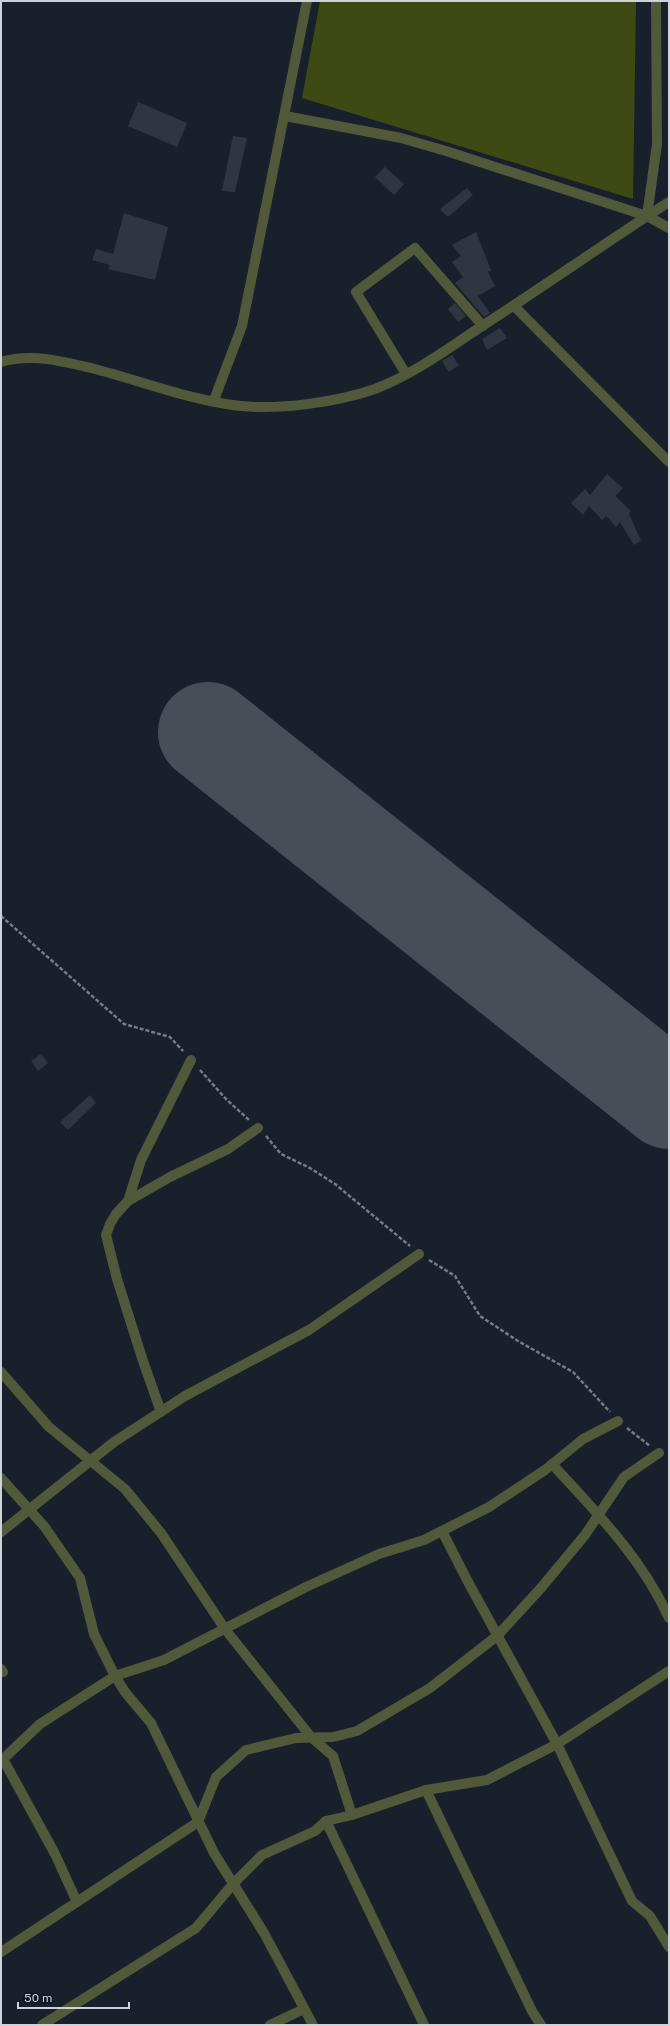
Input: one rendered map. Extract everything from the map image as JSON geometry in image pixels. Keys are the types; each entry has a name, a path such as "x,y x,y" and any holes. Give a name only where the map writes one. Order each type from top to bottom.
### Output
{"street":[{"path":"214,400 242,326 307,1"},
{"path":"647,216 657,144 656,1"},
{"path":"284,116 401,138 446,151 647,216 669,228"},
{"path":"1,362 14,358 54,359 241,406 295,405 333,400 375,389 419,367 514,306 608,241 669,202"},
{"path":"406,374 356,292 415,248 483,326"},
{"path":"514,306 669,462"},
{"path":"128,1201 141,1160 191,1060"},
{"path":"161,1412 124,1301 106,1234 116,1214 128,1201 170,1177 228,1149 258,1128"},
{"path":"1,1532 114,1442 185,1396 309,1330 419,1254"},
{"path":"1,1372 49,1426 92,1460 125,1489 161,1533 225,1629 311,1737 333,1756 352,1815"},
{"path":"77,1902 55,1854 2,1760 40,1724 116,1676 164,1660 306,1587 372,1557 424,1540 489,1507 552,1464 583,1438 618,1421"},
{"path":"1,1952 198,1822 216,1777 246,1750 296,1738 333,1737 357,1731 430,1688 497,1636 541,1588 585,1535 624,1477 658,1453"},
{"path":"552,1464 626,1547 662,1602 669,1618"},
{"path":"1,1478 44,1526 80,1578 94,1634 125,1692 151,1723 214,1853 264,1933 313,2025"},
{"path":"442,1530 497,1636 557,1744 632,1900 650,1916 669,1947"},
{"path":"42,2025 196,1928 233,1884 262,1855 315,1831 326,1821 352,1815 426,1790 487,1780 557,1744 669,1671"},
{"path":"426,1790 532,2011 541,2025"},
{"path":"326,1821 424,2025"},
{"path":"270,2025 304,2009"}],"path":[{"path":"1,916 124,1024 170,1037 226,1100 258,1128 282,1154 310,1168 335,1184 419,1254 455,1276 480,1316 518,1341 573,1372 618,1421 658,1453"}],"green space":[{"path":"320,1 636,1 633,199 302,98"}],"building":[{"path":"138,102 187,123 177,147 128,126"},
{"path":"233,136 247,138 235,192 222,191"},
{"path":"385,167 404,184 394,195 375,177"},
{"path":"467,188 473,195 448,217 440,209"},
{"path":"124,213 168,227 155,280 108,269 110,265 92,260 96,249 113,254"},
{"path":"476,232 491,270 488,272 495,286 478,296 490,313 484,317 455,283 463,277 452,262 461,256 452,245"},
{"path":"455,303 466,316 458,322 448,309"},
{"path":"500,328 507,338 487,350 482,339"},
{"path":"452,355 459,365 449,372 442,361"},
{"path":"607,474 623,488 615,496 631,511 629,514 641,541 634,545 620,522 616,527 606,516 602,520 589,506 583,515 571,503 585,489 590,495"},
{"path":"41,1054 48,1063 38,1071 31,1061"},
{"path":"90,1095 96,1103 68,1130 60,1122"}],"runway":[{"path":"208,732 669,1099"}]}
